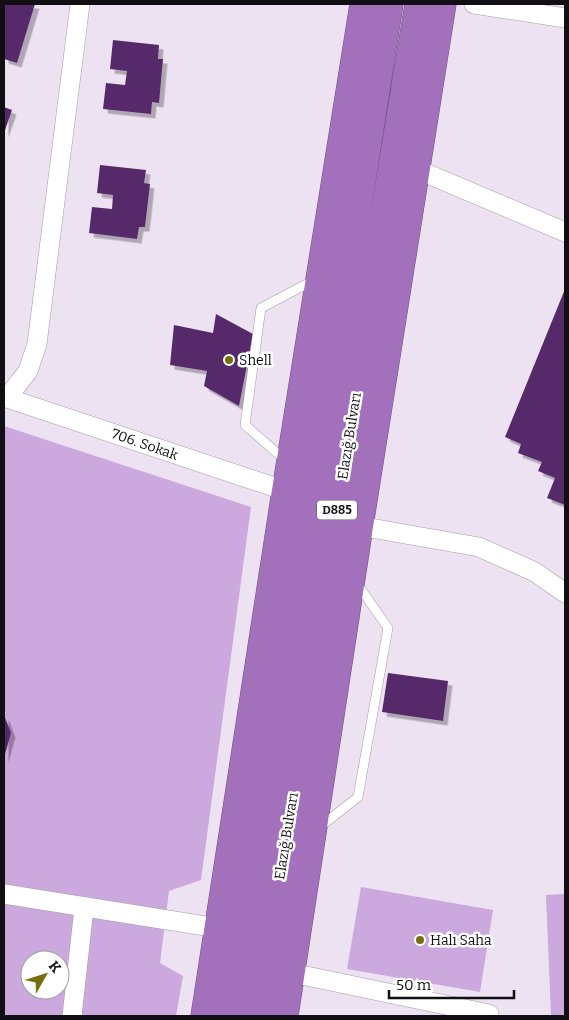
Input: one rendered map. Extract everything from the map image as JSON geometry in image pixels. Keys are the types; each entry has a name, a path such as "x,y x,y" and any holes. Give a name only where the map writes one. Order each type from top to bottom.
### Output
{"highway":[{"path":"205,1016 290,464 364,4"},
{"name":"Elazığ Bulvarı","path":"230,1016 389,4"},
{"name":"Elazığ Bulvarı","path":"259,1016 318,622 418,4"},
{"path":"284,1016 351,575 442,4"}],"street":[{"path":"6,397 28,371 37,344 80,4"},
{"path":"474,4 529,8 565,18"},
{"path":"416,169 565,232"},
{"name":"706. Sokak","path":"6,397 286,491"},
{"path":"359,526 478,547 535,572 565,582"},
{"path":"535,572 565,593"},
{"path":"4,894 218,928"},
{"path":"72,1016 84,908"},
{"path":"292,973 489,1014 489,1016"}],"lane":[{"path":"290,464 245,425 261,308 321,276"},
{"path":"312,834 358,797 388,628 351,575"}],"shaded area":[{"path":"4,426 251,507 201,880 169,891 160,963 183,976 176,1016 4,1016"},
{"name":"Halı Saha","path":"361,887 493,910 480,992 347,969"},
{"path":"565,894 565,1016 551,1016 546,895"}],"building":[{"path":"4,4 35,4 17,63 4,59"},
{"path":"113,40 159,45 158,59 163,59 159,103 152,102 151,114 103,109 106,83 125,85 127,71 110,69"},
{"path":"4,107 12,110 4,133"},
{"path":"100,165 146,170 144,183 150,184 145,227 139,227 137,239 89,233 92,207 112,209 113,195 97,193"},
{"path":"565,289 565,505 547,498 555,478 538,471 542,462 518,453 521,444 505,437"},
{"path":"216,314 253,334 239,406 204,386 207,371 170,365 174,325 213,333"},
{"path":"388,673 448,681 443,721 382,712"},
{"path":"4,715 11,733 4,758"}],"place":[{"name":"Shell","path":"229,360"},
{"name":"Halı Saha","path":"420,940"}]}
